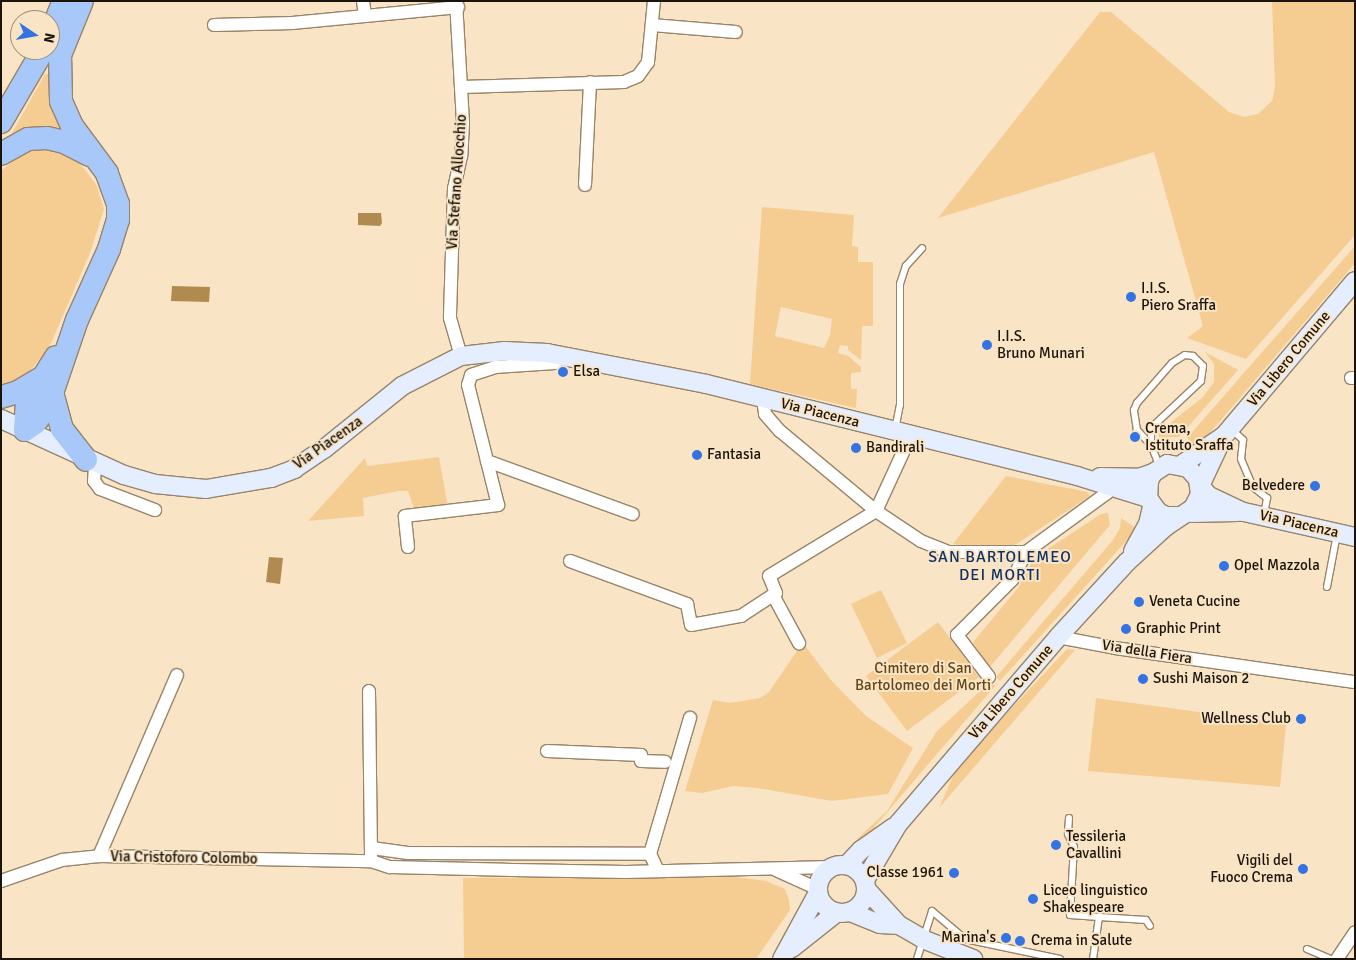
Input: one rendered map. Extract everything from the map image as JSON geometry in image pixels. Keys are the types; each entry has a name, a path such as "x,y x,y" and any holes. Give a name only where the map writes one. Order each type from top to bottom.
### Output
{"highway":[{"path":"60,18 70,1"},
{"path":"25,430 27,403 46,385 78,320 109,249 118,220 118,204 112,184 72,126 61,101 59,82 60,55 82,1"},
{"path":"1,122 37,60"},
{"path":"1,154 28,139 47,138 64,142 96,159"},
{"path":"1,397 46,385"},
{"path":"46,385 62,429 91,462"}],"main road":[{"name":"Via Libero Comune","path":"1127,562 1148,524 1149,481 1156,470 1181,465 1226,432 1355,281"},
{"name":"Via Piacenza","path":"1,419 91,462 155,484 180,488 206,489 271,478 324,449 402,386 461,356 505,351 562,354 706,384 1077,476 1110,486 1150,502"},
{"name":"Via Libero Comune","path":"785,955 843,913 862,904 866,885 898,824 1058,637 1127,562 1198,501 1200,486 1226,432"},
{"path":"1181,465 1194,473 1200,486"},
{"name":"Via Piacenza","path":"1077,476 1131,478 1156,470"},
{"name":"Via Piacenza","path":"1200,486 1209,496 1244,512"},
{"path":"1150,502 1166,516 1184,514"},
{"name":"Via Piacenza","path":"1184,514 1244,512 1346,535"},
{"name":"Via Libero Comune","path":"785,955 818,891 821,878 898,824"},
{"path":"839,866 858,870 866,885 899,925 925,940 973,959"},
{"path":"818,891 824,906 880,924 899,925"}],"street":[{"path":"363,1 366,16"},
{"path":"462,87 624,82 638,76 648,62 654,1"},
{"name":"Via Stefano Allocchio","path":"214,25 366,16 457,4 462,87 461,156 454,188 450,318 461,356"},
{"path":"652,25 736,32"},
{"path":"585,185 590,82"},
{"path":"408,547 405,516 498,505 468,385 471,375 494,367 555,363 562,354"},
{"path":"763,399 765,414 780,431 876,511 921,540 948,552 1026,552"},
{"path":"570,561 687,604 691,625 741,616 776,593 769,576 876,511 903,433"},
{"path":"487,461 633,514"},
{"path":"91,462 94,482 100,489 155,510"},
{"path":"989,676 957,635 1012,580 1026,552 1107,493 1110,486"},
{"path":"773,594 799,643"},
{"name":"Via della Fiera","path":"1058,637 1115,648 1355,682"},
{"path":"99,856 177,675"},
{"path":"369,691 372,848 370,862"},
{"path":"658,871 650,854 690,718"},
{"path":"547,751 641,755 641,761 665,762"},
{"path":"372,848 408,853 650,854"},
{"name":"Via Cristoforo Colombo","path":"1,881 62,860 99,856 370,862 390,868 658,871 735,867 776,870 839,866"},
{"name":"Via Cristoforo Colombo","path":"776,870 818,891"},
{"path":"1337,959 1355,932"}],"lane":[{"path":"903,433 900,405 900,284 906,266 922,248"},
{"path":"1151,444 1137,430 1134,410 1137,403 1172,363 1185,355 1193,356 1203,366 1201,381 1154,422 1150,434 1156,470"},
{"path":"1226,432 1243,440 1241,459 1253,488 1267,498 1264,516"},
{"path":"1326,587 1346,535"},
{"path":"1069,818 1068,834 1074,847 1070,915 1146,920 1150,926"},
{"path":"917,959 925,940 932,911 965,940 1060,959"},
{"path":"1093,959 1099,917"},
{"path":"1308,949 1330,959"}],"green space":[{"path":"1272,1 1355,1 1355,235 1246,359 1187,338 1203,326 1154,152 938,218 1100,12 1111,12 1229,112 1244,117 1258,114 1272,101 1275,87"},
{"path":"45,74 48,74 62,128 11,135"},
{"path":"26,150 55,151 79,162 96,184 104,209 90,253 49,348 24,378 1,386 1,171"},
{"path":"762,207 854,215 852,246 858,247 858,262 873,262 873,326 862,326 861,360 848,350 848,346 840,345 838,353 848,356 861,367 861,372 851,373 851,389 857,389 856,408 750,384","holes":["781,307 832,319 830,335 824,348 775,336"]},
{"path":"1355,246 1355,263 1197,448 1187,438"},
{"path":"1205,352 1238,370 1179,437 1159,437 1159,432 1203,397 1214,382 1214,364"},
{"path":"439,457 448,508 415,511 408,491 398,491 363,498 364,516 308,521 365,458 367,466"},
{"path":"1006,476 1088,492 1090,496 1015,545 971,547 953,544"},
{"path":"1108,513 1110,525 989,668 973,642 1018,588 1034,558 1101,514"},
{"path":"1121,518 1137,529 1000,681 996,677 1113,540 1120,528"},
{"path":"881,590 907,643 877,658 851,604"},
{"name":"Cimitero di San Bartolomeo dei Morti","path":"938,622 979,677 907,731 866,676"},
{"path":"806,647 830,679 866,716 913,748 888,794 832,801 757,788 733,786 702,793 685,791 713,700 730,703 760,698 769,692 797,651"},
{"path":"1067,649 1075,650 939,808 953,776 993,728"},
{"path":"990,682 995,686 860,844 857,839 887,811 937,731"},
{"path":"1096,698 1286,724 1280,787 1088,771"},
{"path":"734,877 766,881 785,889 789,900 790,910 756,959 464,959 463,878"}],"shaded area":[{"path":"358,213 381,213 382,223 380,226 358,225"},
{"path":"172,286 210,287 209,302 171,301"},
{"path":"269,557 283,558 280,584 266,582"}],"place":[{"name":"I.I.S. Piero Sraffa","path":"1131,297"},
{"name":"I.I.S. Bruno Munari","path":"987,345"},
{"name":"Elsa","path":"563,372"},
{"name":"Crema, Istituto Sraffa","path":"1135,437"},
{"name":"Bandirali","path":"856,448"},
{"name":"Fantasia","path":"697,455"},
{"name":"Belvedere","path":"1315,486"},
{"name":"Opel Mazzola","path":"1224,566"},
{"name":"Veneta Cucine","path":"1139,602"},
{"name":"Graphic Print","path":"1126,629"},
{"name":"Sushi Maison 2","path":"1143,679"},
{"name":"Wellness Club","path":"1301,719"},
{"name":"Tessileria Cavallini","path":"1056,845"},
{"name":"Vigili del Fuoco Crema","path":"1303,869"},
{"name":"Classe 1961","path":"954,873"},
{"name":"Liceo linguistico Shakespeare","path":"1033,899"},
{"name":"Marina's","path":"1006,938"},
{"name":"Crema in Salute","path":"1020,941"}],"district":[{"name":"SAN BARTOLEMEO DEI MORTI","path":"1000,566"}]}
